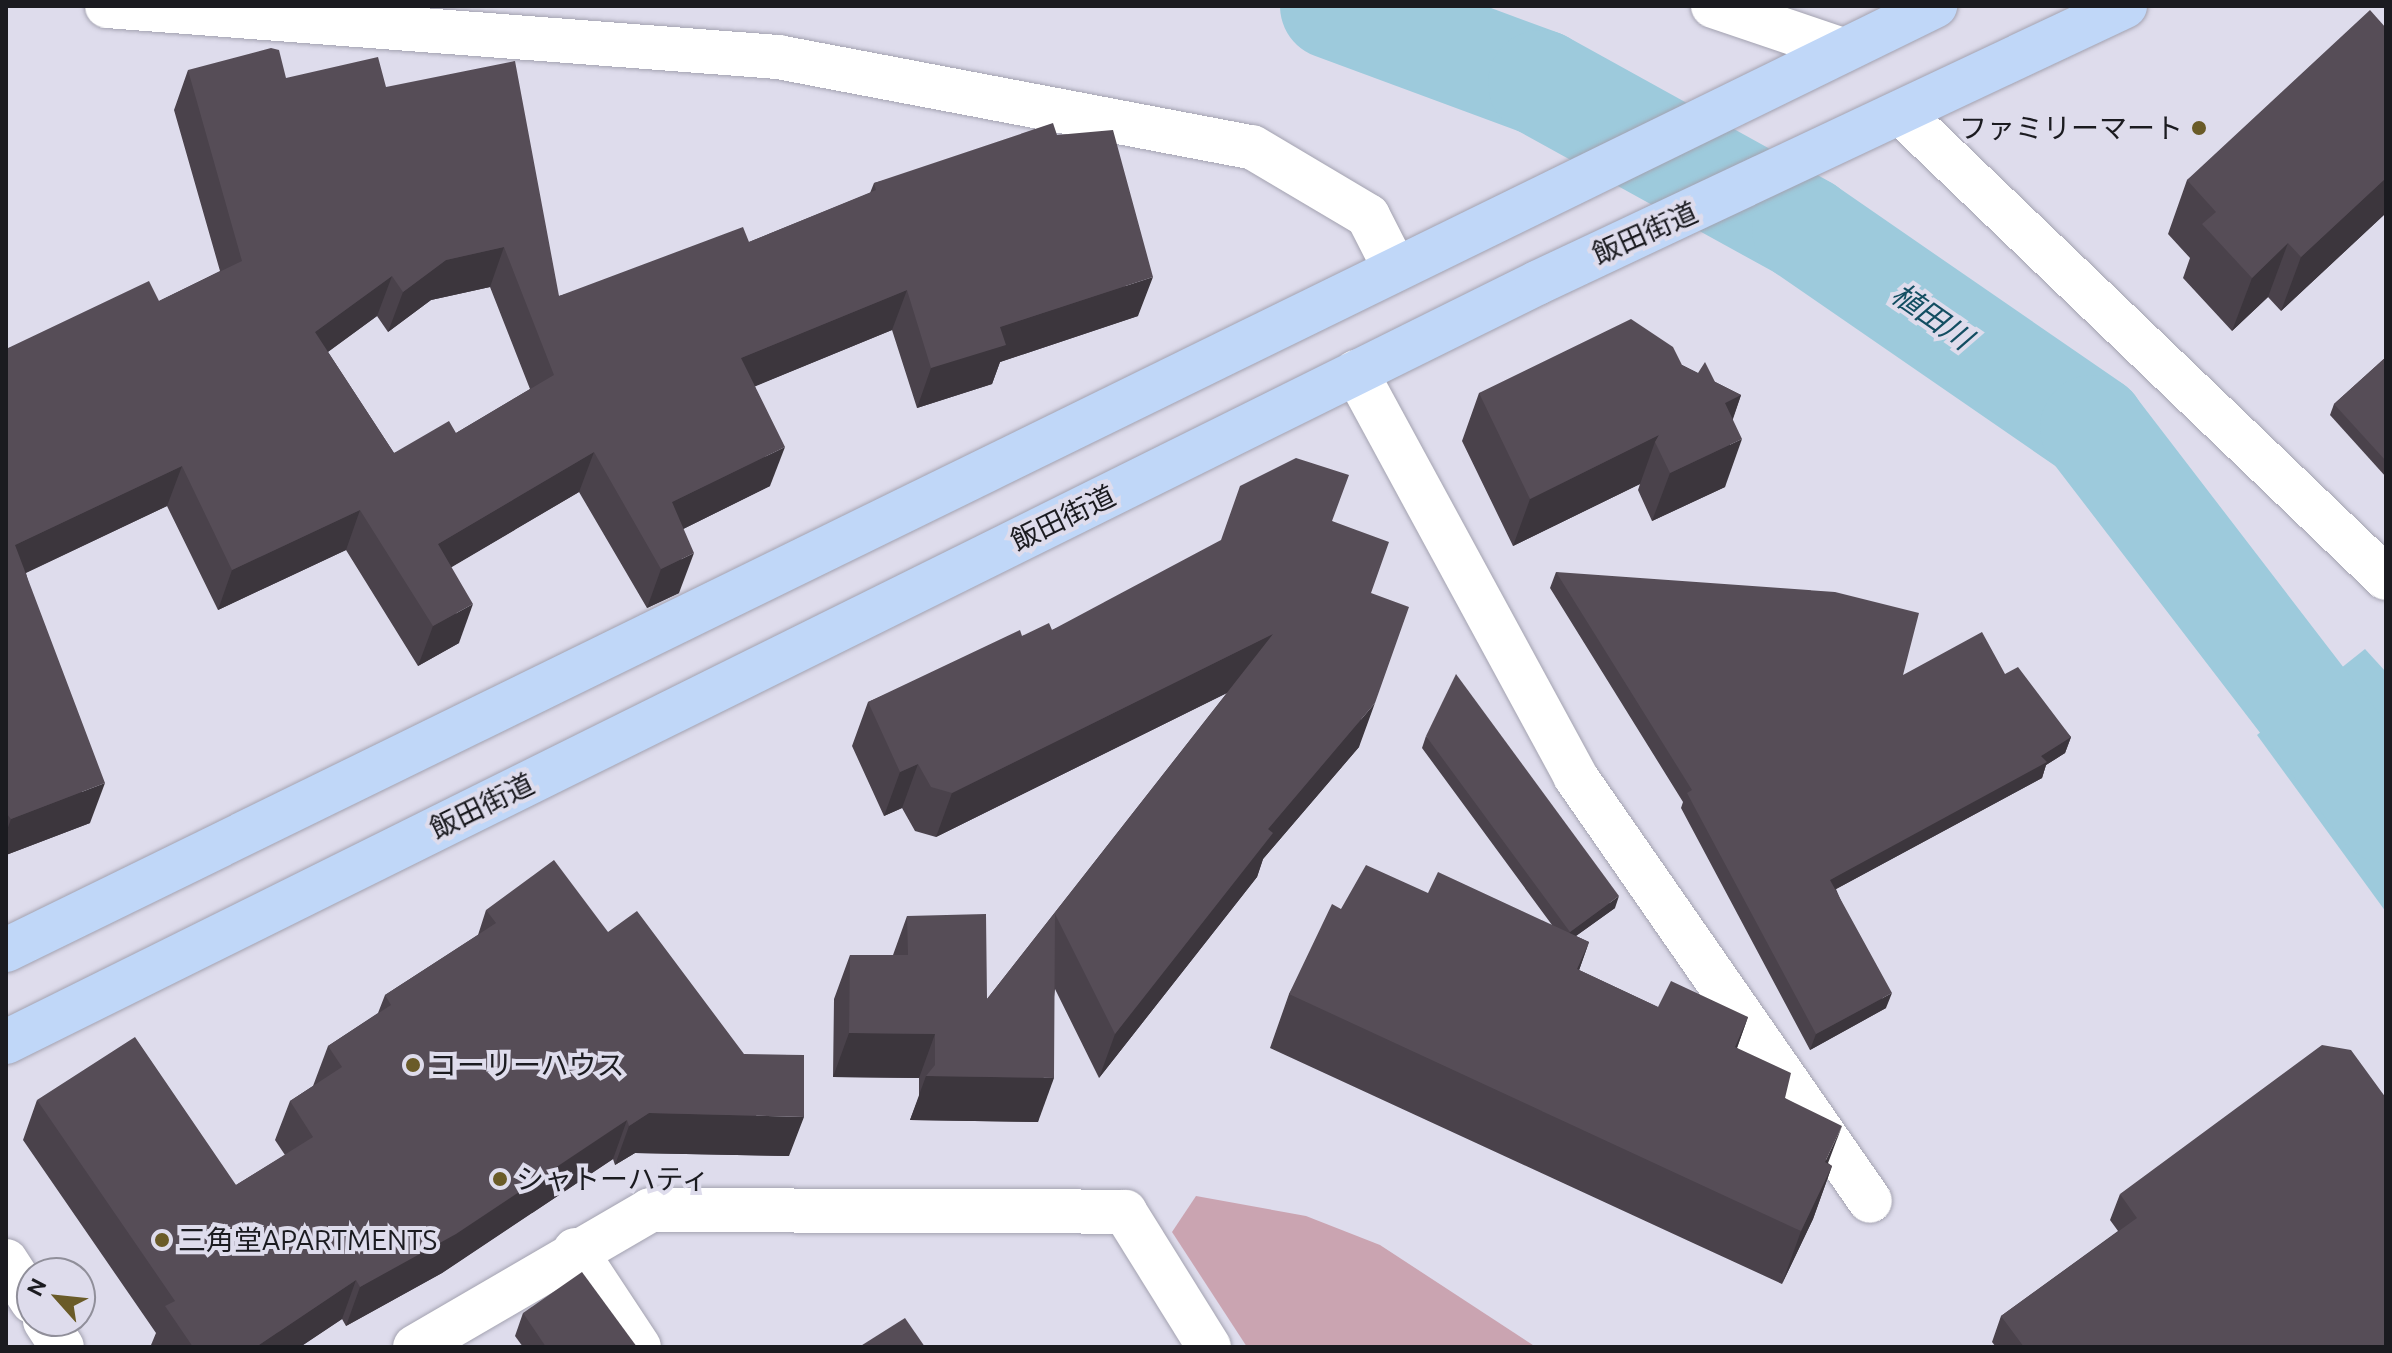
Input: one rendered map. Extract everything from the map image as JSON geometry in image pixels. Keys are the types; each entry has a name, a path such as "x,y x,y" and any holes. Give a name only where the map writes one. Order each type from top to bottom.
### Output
{"highway":[{"path":"6,950 1394,267 1466,236 1742,95 1935,6"},
{"name":"飯田街道","path":"6,1042 1537,283 1903,115 2125,6"}],"street":[{"path":"107,6 778,57 1252,147 1368,216 1394,267"},
{"path":"1713,6 1843,50"},
{"path":"1903,115 2386,578"},
{"path":"1356,372 1575,776 1870,1201"},
{"path":"415,1347 575,1250 650,1210 1125,1212 1209,1347"},
{"path":"575,1250 639,1347"}],"shaded area":[{"path":"1196,1196 1306,1216 1380,1245 1536,1347 1247,1347 1172,1232"}],"water":[{"path":"2365,649 2386,672 2386,912 2257,735"}],"building":[{"path":"2370,10 2386,28 2386,178 2301,257 2288,243 2252,278 2202,224 2216,212 2187,180"},
{"path":"271,48 279,50 286,78 378,57 386,87 515,61 559,296 743,227 749,242 876,190 874,183 1053,123 1057,135 1113,130 1153,277 1000,327 1006,345 931,368 907,290 741,358 785,447 672,502 694,553 661,569 594,452 438,544 473,604 433,626 360,510 232,570 182,466 15,545 105,783 11,819 6,813 6,349 149,281 159,301 242,261 188,70","holes":["504,247 554,375 456,433 449,421 394,453 315,332 392,276 403,292 446,260"]},
{"path":"1631,319 1673,347 1682,365 1698,373 1705,362 1715,382 1741,395 1725,403 1742,439 1670,473 1655,442 1659,435 1530,499 1479,393"},
{"path":"2386,357 2386,461 2334,404"},
{"path":"1296,458 1349,475 1332,521 1389,542 1371,593 1409,607 1375,703 1268,829 1273,833 1115,1034 1055,914 1054,1078 926,1076 935,1065 935,1034 849,1033 850,955 908,955 907,916 986,914 987,999 1273,634 952,793 931,787 918,764 900,772 868,702 1020,630 1022,636 1049,623 1052,630 1221,540 1240,486"},
{"path":"1556,572 1835,592 1919,613 1903,675 1982,632 2005,674 2018,667 2071,737 2041,756 2047,762 1830,880 1892,993 1816,1034 1687,793 1692,790"},
{"path":"1456,674 1619,896 1570,932 1426,736"},
{"path":"554,860 608,932 637,911 744,1054 804,1055 804,1117 649,1113 629,1126 627,1120 456,1234 360,1287 356,1280 256,1347 193,1347 165,1306 175,1301 37,1100 135,1037 236,1185 313,1137 290,1101 342,1067 328,1046 391,1005 385,995 496,923 486,910"},
{"path":"1366,865 1428,893 1438,872 1589,942 1577,969 1658,1007 1671,981 1748,1017 1735,1047 1791,1073 1785,1098 1842,1126 1825,1162 1832,1166 1801,1231 1289,994 1332,904 1341,909"},
{"path":"2322,1045 2351,1050 2386,1098 2386,1347 2024,1347 2001,1316 2137,1218 2120,1194"},
{"path":"582,1272 637,1347 546,1347 523,1313"},
{"path":"905,1318 925,1347 859,1347"}],"waterway":[{"name":"植田川","path":"1333,6 1541,83 1805,229 2093,428 2386,810"}],"place":[{"name":"ファミリーマート","path":"2199,128"},
{"name":"コーリーハウス","path":"413,1065"},
{"name":"シャトーハティ","path":"500,1179"},
{"name":"三角堂APARTMENTS","path":"162,1240"}]}
